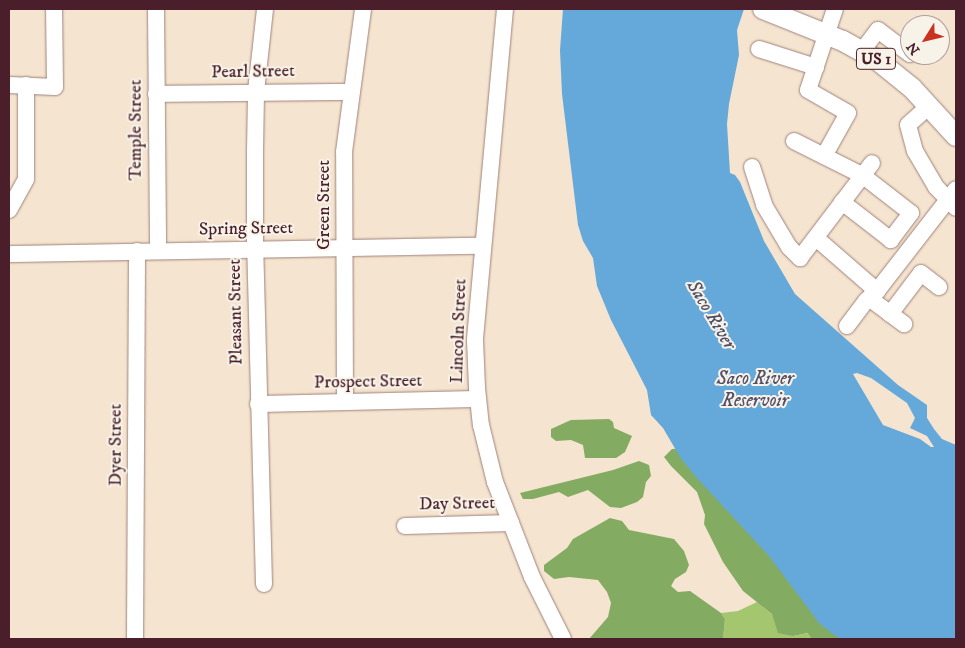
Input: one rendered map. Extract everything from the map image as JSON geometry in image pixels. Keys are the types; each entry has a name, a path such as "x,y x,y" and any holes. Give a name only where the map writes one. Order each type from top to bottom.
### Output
{"main road":[{"name":"US 1","path":"769,11 824,42 862,51 899,76 953,127"}],"street":[{"path":"9,85 56,87 54,9"},
{"name":"Temple Street","path":"156,9 158,251"},
{"name":"Pleasant Street","path":"264,584 255,249 256,91 265,9"},
{"name":"Green Street","path":"345,402 344,152 363,9"},
{"name":"Lincoln Street","path":"505,9 475,340 478,399 481,425 491,467 510,523 532,577 563,639"},
{"path":"824,156 848,113 808,90 835,9"},
{"path":"862,51 878,30 900,47"},
{"path":"759,49 816,66"},
{"path":"9,210 26,179 26,85"},
{"name":"Pearl Street","path":"156,94 256,91 351,92"},
{"path":"847,326 953,199 936,187 915,151 908,125 929,106"},
{"path":"794,140 824,156 867,169 911,213 891,240 842,202"},
{"path":"752,167 764,205 789,247 800,258 867,169"},
{"path":"816,238 890,314 904,324"},
{"name":"Spring Street","path":"9,254 483,246"},
{"name":"Dyer Street","path":"135,639 137,251"},
{"path":"890,314 921,272 939,287"},
{"name":"Prospect Street","path":"258,404 478,399"},
{"name":"Day Street","path":"405,526 510,523"}],"green space":[{"path":"609,419 613,422 614,428 632,436 625,452 616,458 585,458 583,445 571,440 556,441 551,437 551,429 571,420"},
{"path":"687,448 862,639 812,639 808,633 793,636 778,633 772,614 743,591 723,562 704,524 705,515 697,492 664,457 672,449"},
{"path":"639,461 649,465 651,476 646,482 643,497 637,502 621,508 610,507 588,490 568,497 559,492 533,499 523,499 520,493 613,470"},
{"path":"610,518 622,521 629,530 674,539 684,551 689,565 686,572 675,579 671,586 678,592 690,591 721,613 725,619 723,639 589,639 608,617 611,603 607,592 598,580 569,577 554,579 544,571 544,565 567,548 573,539"},
{"path":"757,602 772,614 793,636 809,633 812,639 723,639 725,619 721,613 738,611"}],"water":[{"name":"Saco River Reservoir","path":"563,9 744,9 737,30 739,55 727,124 730,173 735,175 740,182 764,241 795,294 898,385 927,405 927,418 934,429 942,439 956,445 956,639 841,639 833,634 819,623 769,556 695,476 680,457 663,428 651,415 647,390 611,320 597,286 593,258 583,241 578,225 562,94 560,50","holes":["857,373 871,378 907,403 915,418 910,428 927,436 934,447 920,439 883,425 853,374"]}],"water label":[{"name":"Saco River","path":"711,315"}]}
